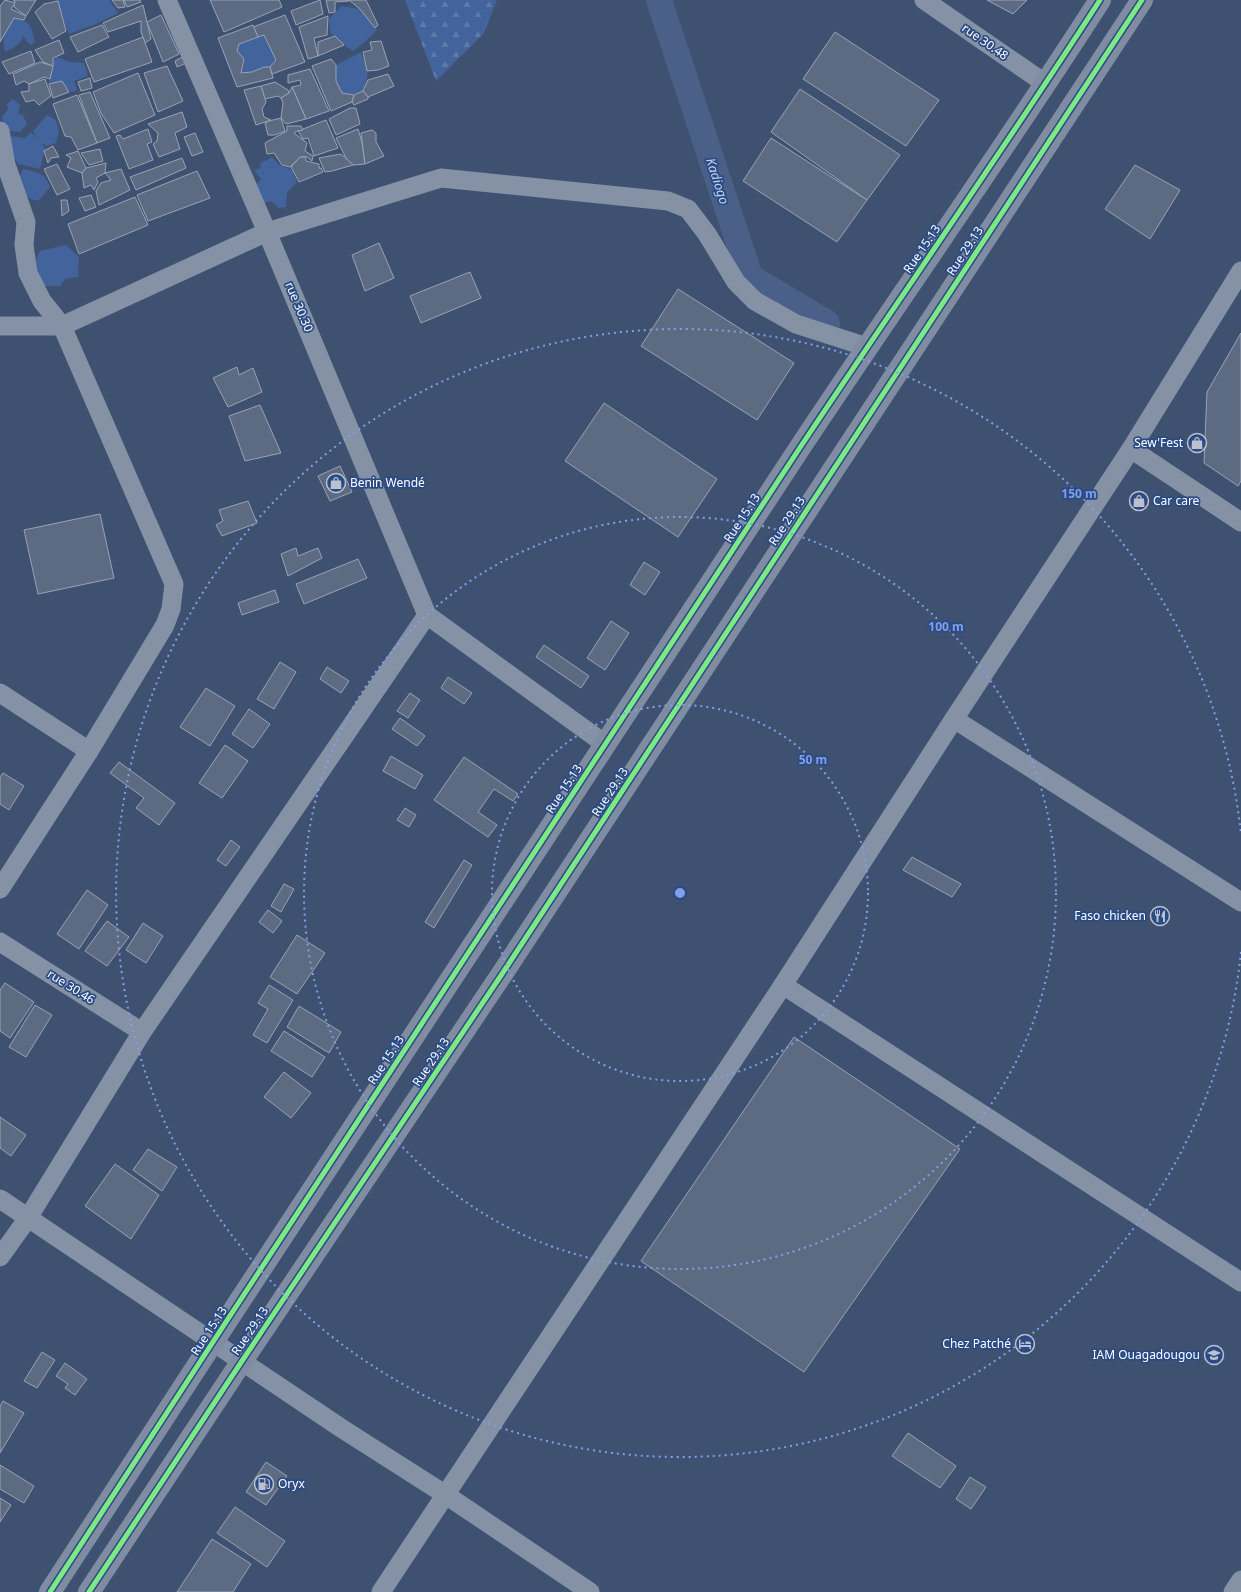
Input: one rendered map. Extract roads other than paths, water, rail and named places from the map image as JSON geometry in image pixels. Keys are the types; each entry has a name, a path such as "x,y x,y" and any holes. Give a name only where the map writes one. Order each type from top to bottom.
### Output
{"main road":[{"name":"Rue 15.13","path":"50,1592 605,744 868,347 1046,84 1100,0"},
{"name":"Rue 29.13","path":"89,1592 502,974 1142,0"}],"street":[{"name":"rue 30.30","path":"167,0 267,232 427,615"},
{"name":"rue 30.48","path":"924,0 1046,84"},
{"path":"0,131 6,165 26,222 24,245 28,273 42,301 62,326 174,584 171,609 165,625 89,751 0,889"},
{"path":"0,326 62,326 267,232 442,178 668,201 688,209 707,234 736,282 755,301 796,324 868,347"},
{"path":"381,1592 783,985 954,718 1131,449 1241,271"},
{"path":"1131,449 1241,522"},
{"path":"0,1257 28,1218 142,1032 427,615 605,744"},
{"path":"0,693 89,751"},
{"path":"954,718 1241,902"},
{"name":"rue 30.46","path":"0,942 142,1032"},
{"path":"783,985 1241,1282"},
{"path":"0,1199 590,1592"},
{"path":"1233,1592 1241,1580"}],"waterway":[{"name":"Kadiogo","path":"659,0 750,277 827,323"}],"place":[{"name":"Sew'Fest","path":"1197,443"},
{"name":"Benin Wendé","path":"336,483"},
{"name":"Car care","path":"1139,501"},
{"name":"Faso chicken","path":"1160,916"},
{"name":"Chez Patché","path":"1025,1344"},
{"name":"IAM Ouagadougou","path":"1214,1355"},
{"name":"Oryx","path":"264,1484"}]}
